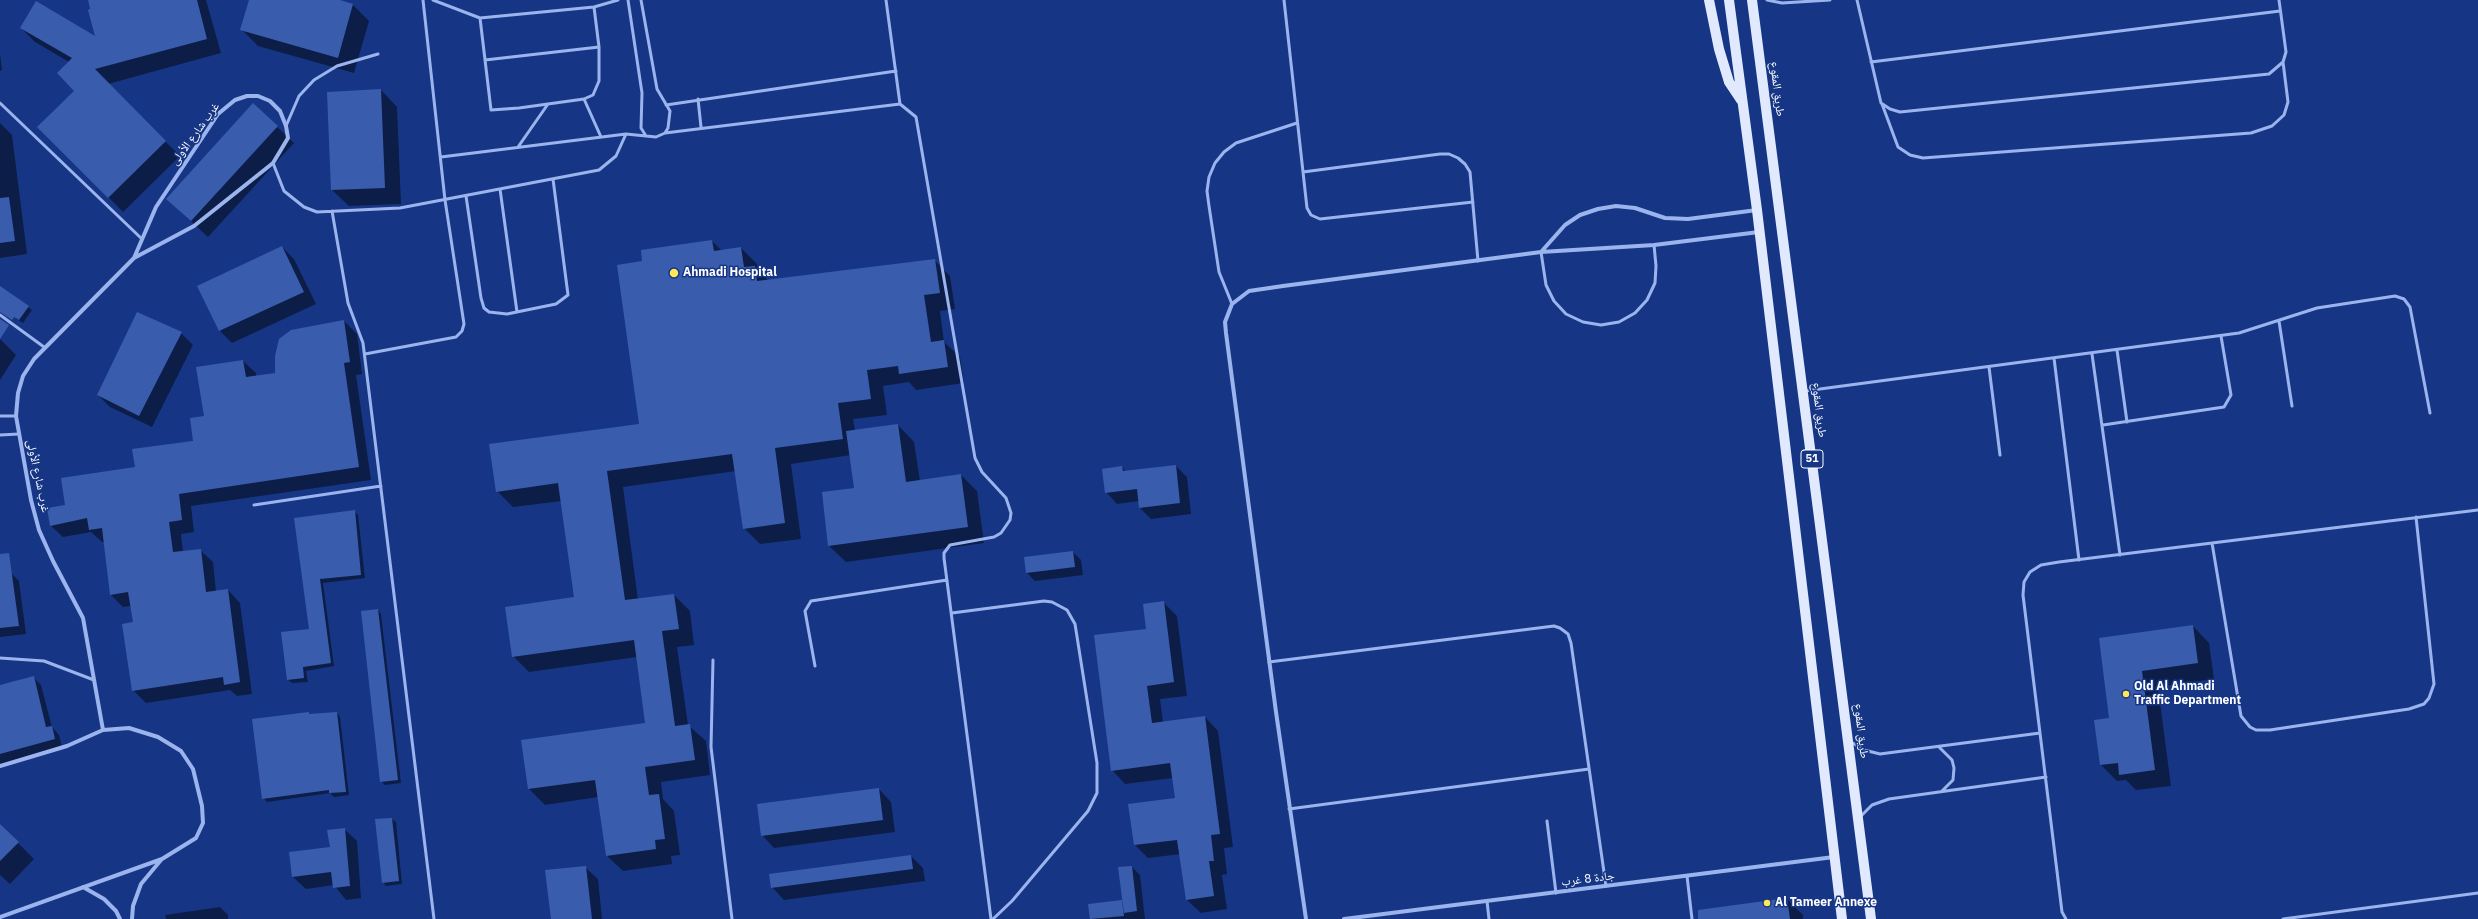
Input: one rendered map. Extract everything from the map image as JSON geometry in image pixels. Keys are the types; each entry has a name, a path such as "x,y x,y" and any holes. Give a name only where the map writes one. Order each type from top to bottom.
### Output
{"main road":[{"path":"1709,0 1719,49 1729,82 1743,104"},
{"name":"51","path":"1729,0 1757,210 1842,919"},
{"name":"طريق المقوع","path":"1752,0 1871,919"}],"street":[{"name":"غرب شارع الأولى","path":"103,730 83,618 39,530 31,500 16,416 18,393 23,376 44,347 134,258 194,226 273,163 288,138 286,126 280,112 270,101 258,96 247,96 235,100 226,107 156,207 134,258"},
{"path":"1541,252 1565,225 1580,215 1598,208 1616,206 1635,208 1666,218 1688,219 1757,210"},
{"path":"1306,919 1289,809 1226,333 1225,322 1232,304 1245,293 1260,289 1541,252 1654,245 1759,232"},
{"path":"0,766 67,746 103,730 129,728 158,737 181,752 193,768 202,806 202,828 196,838 162,859 0,917"},
{"name":"جادة 8 غرب","path":"1344,919 1834,857"},
{"path":"132,919 140,884 162,859"},
{"path":"83,887 104,899 116,911 120,919"}],"lane":[{"path":"364,354 456,337 462,331 464,324 445,200 423,0"},
{"path":"433,0 480,18 594,7 618,0"},
{"path":"628,0 642,93 641,128 646,136"},
{"path":"641,0 657,89 670,111 670,121 665,133"},
{"path":"886,0 900,104 916,117 975,458 982,472 1006,498 1011,513 1010,520 1001,533 994,536 955,542 947,548 944,558 992,919"},
{"path":"1284,0 1302,172 1307,208 1311,215 1317,219 1473,202"},
{"path":"1767,0 1788,3 1830,0"},
{"path":"1857,0 1870,62 1882,103 1898,147 1910,155 1923,158 2251,133 2272,126 2284,115 2288,102 2283,62 2286,52 2279,0"},
{"path":"480,18 491,110 584,100 593,95 599,81 599,47 594,7"},
{"path":"1870,62 2280,11"},
{"path":"485,60 599,47"},
{"path":"286,126 299,96 314,80 337,66 378,54"},
{"path":"1882,103 1890,109 1900,112 2269,74 2283,62"},
{"path":"666,105 698,99 896,71"},
{"path":"698,99 701,127"},
{"path":"584,100 601,137"},
{"path":"0,103 142,239"},
{"path":"517,147 548,104"},
{"path":"440,157 626,134 656,137 665,133 701,127 900,104"},
{"path":"1232,304 1222,283 1217,260 1207,191 1209,177 1215,163 1224,152 1236,143 1297,123"},
{"path":"273,163 284,191 304,207 316,212 400,208 599,170 616,156 626,134"},
{"path":"1302,172 1449,154 1465,164 1470,172 1478,260"},
{"path":"466,196 484,308 489,312 507,314 556,304 568,295 553,179"},
{"path":"500,189 517,312"},
{"path":"332,211 348,303 363,343 434,919"},
{"path":"1541,252 1546,285 1554,301 1566,314 1583,322 1601,325 1619,322 1635,313 1647,300 1655,284 1656,266 1654,245"},
{"path":"1803,391 2221,336 2249,331 2307,310 2396,296 2404,299 2411,312 2430,413"},
{"path":"0,315 44,347"},
{"path":"2279,321 2292,406"},
{"path":"2103,425 2224,407 2230,395 2221,336"},
{"path":"2117,350 2127,422"},
{"path":"2092,354 2120,555"},
{"path":"2054,358 2079,560"},
{"path":"1989,367 2000,455"},
{"path":"0,416 16,416"},
{"path":"0,435 19,434"},
{"path":"254,505 381,486"},
{"path":"2066,919 2062,912 2023,596 2024,582 2030,572 2041,565 2478,510"},
{"path":"2212,543 2241,716 2250,727 2256,730 2270,730 2409,709 2424,704 2429,698 2434,684 2416,517"},
{"path":"815,666 805,612 811,601 947,580"},
{"path":"952,613 1044,601 1052,602 1067,610 1076,624 1098,763 1097,793 1088,811 1012,901 992,919"},
{"path":"1270,662 1554,626 1560,628 1568,634 1571,643 1606,886"},
{"path":"0,658 44,661 94,680"},
{"path":"713,660 711,747 732,919"},
{"path":"1849,741 1864,750 1880,754 2040,733"},
{"path":"1939,747 1950,757 1954,768 1953,780 1946,789 1939,792"},
{"path":"1289,809 1589,770"},
{"path":"1858,818 1872,805 1889,799 2046,777"},
{"path":"1547,821 1556,893"},
{"path":"1687,876 1692,919"},
{"path":"2283,919 2478,893"},
{"path":"1487,901 1489,919"}],"building":[{"path":"88,0 197,0 207,39 95,69 166,141 108,198 37,127 74,91 57,73 72,58 20,28 36,1 95,36 88,10 90,9"},
{"path":"249,0 340,0 353,4 338,58 240,30"},
{"path":"381,89 385,188 331,190 327,92"},
{"path":"253,103 278,126 191,221 166,199"},
{"path":"9,197 15,241 0,243 0,198"},
{"path":"712,240 714,251 741,247 744,267 755,266 757,281 935,259 940,293 924,295 931,342 944,340 948,367 899,374 898,366 867,370 871,399 838,403 843,439 775,448 785,523 743,529 732,454 607,471 625,600 674,594 679,629 662,631 675,726 690,724 695,760 645,767 649,795 659,794 665,839 655,840 656,849 606,856 595,780 528,789 521,740 645,723 634,640 512,657 505,607 574,597 558,483 496,492 489,444 639,424 617,265 642,261 641,250"},
{"path":"282,246 304,292 219,331 197,286"},
{"path":"0,286 29,306 19,320 14,317 12,320 0,312"},
{"path":"137,312 182,332 139,416 97,395"},
{"path":"0,319 9,325 0,339"},
{"path":"344,320 350,362 344,363 359,467 179,494 182,520 169,522 173,552 201,549 206,592 228,589 240,682 224,685 223,677 132,691 122,624 133,622 128,592 110,595 102,528 89,530 87,518 50,526 47,508 65,505 61,478 135,467 132,449 193,441 190,418 204,416 196,367 243,360 246,377 275,373 275,356 279,339 291,330"},
{"path":"898,424 906,482 961,474 968,527 828,546 822,492 854,488 846,431"},
{"path":"1176,465 1180,503 1139,508 1137,489 1105,493 1102,469 1122,466 1123,471"},
{"path":"355,510 361,575 320,579 331,663 303,667 304,678 287,680 281,632 309,629 294,518"},
{"path":"1073,551 1075,567 1026,573 1024,557"},
{"path":"9,553 19,626 0,628 0,554"},
{"path":"1164,601 1174,682 1147,686 1152,723 1205,716 1220,834 1211,835 1214,861 1209,861 1214,896 1186,900 1177,840 1134,845 1128,804 1175,798 1170,763 1111,771 1094,635 1146,629 1143,604"},
{"path":"378,609 398,780 380,782 361,611"},
{"name":"Old Al Ahmadi Traffic Department","path":"2193,625 2198,663 2142,671 2155,770 2119,775 2118,763 2100,765 2094,720 2109,718 2099,638"},
{"path":"34,676 46,727 52,726 55,739 0,754 0,685"},
{"path":"309,712 309,714 337,712 346,792 329,793 329,790 262,799 252,719"},
{"path":"879,788 883,820 761,836 757,804"},
{"path":"392,818 399,881 382,883 375,819"},
{"path":"0,824 19,842 0,861"},
{"path":"345,828 350,886 333,888 331,872 292,877 289,852 330,847 327,830"},
{"path":"911,855 913,869 771,888 769,874"},
{"path":"586,866 592,919 551,919 545,870"},
{"path":"1132,866 1137,911 1124,913 1118,867"},
{"name":"Al Tameer Annexe","path":"1787,898 1790,919 1698,919 1698,910"},
{"path":"1122,900 1124,916 1090,919 1088,904"}],"place":[{"name":"Ahmadi Hospital","path":"674,273"},
{"name":"Old Al Ahmadi Traffic Department","path":"2126,694"},
{"name":"Al Tameer Annexe","path":"1767,903"}]}
